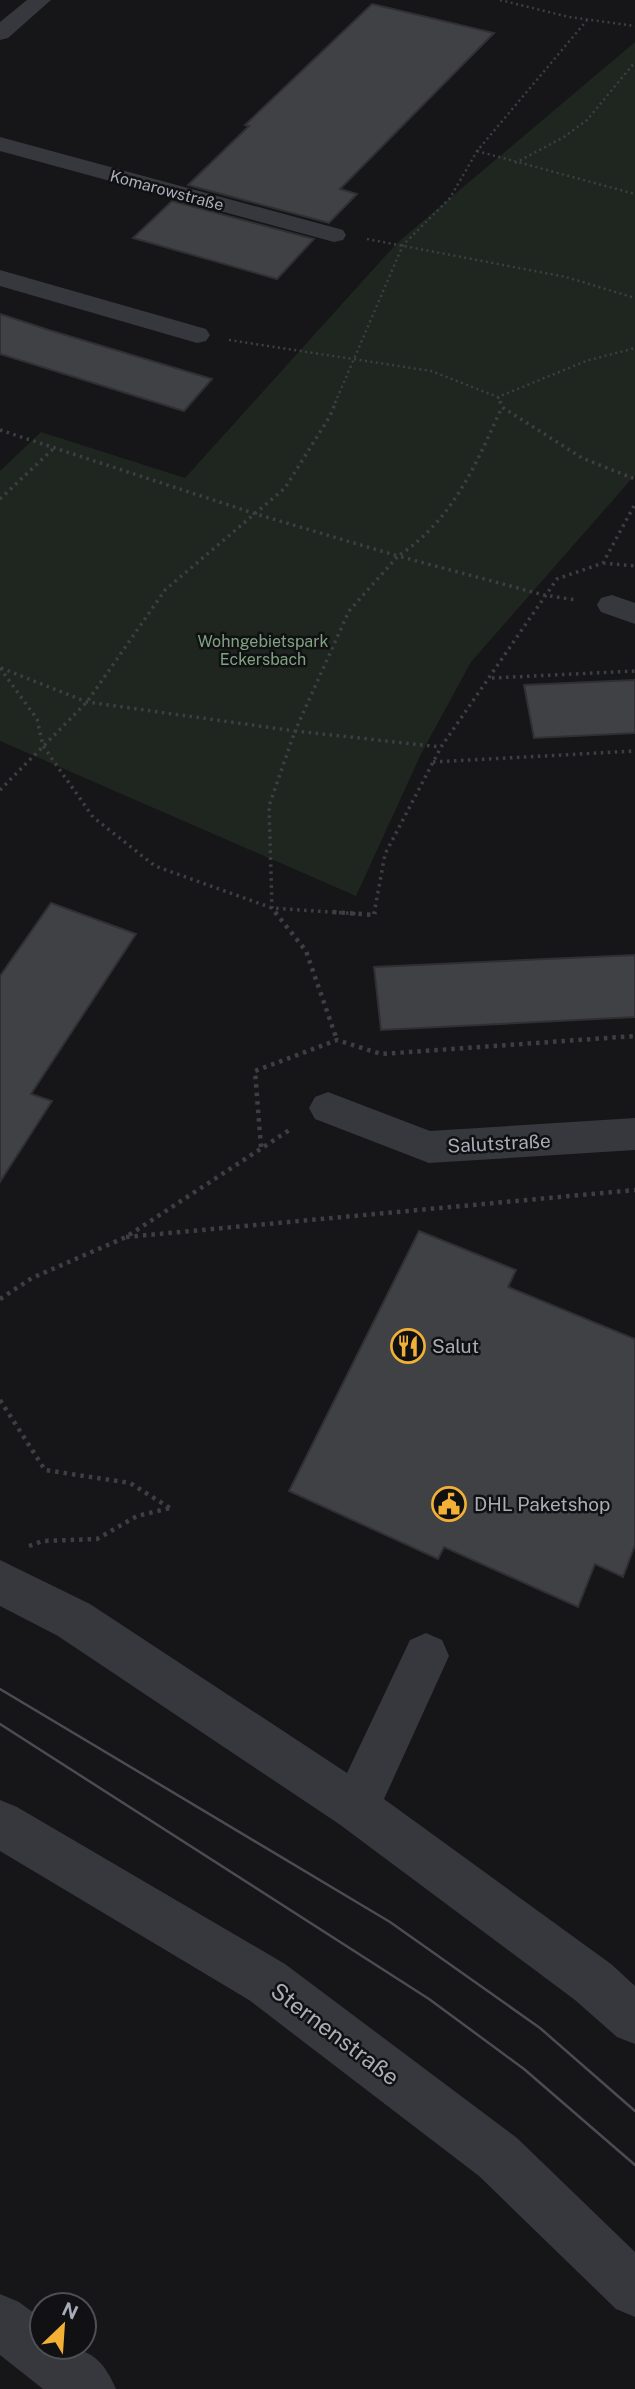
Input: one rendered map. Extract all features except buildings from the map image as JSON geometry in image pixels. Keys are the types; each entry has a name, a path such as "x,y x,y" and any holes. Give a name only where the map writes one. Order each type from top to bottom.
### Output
{"street":[{"path":"0,33 40,0"},
{"name":"Komarowstraße","path":"0,144 334,235"},
{"path":"0,278 197,335"},
{"name":"Salutstraße","path":"328,1108 429,1147 635,1135"},
{"path":"11,1565 74,1620 356,1807 593,1982 635,2019"},
{"path":"356,1807 426,1656"},
{"name":"Sternenstraße","path":"0,1824 267,1982 498,2157 635,2290"},
{"path":"0,2321 88,2389"}],"path":[{"path":"500,0 635,26"},
{"path":"0,790 87,702 165,590 285,488 330,416 403,245 450,198 477,150 588,19"},
{"path":"515,163 564,137 587,120 635,62"},
{"path":"477,150 515,163 635,194"},
{"path":"334,235 403,245 566,277 635,298"},
{"path":"197,335 431,371 498,397 586,361 635,348"},
{"path":"498,397 502,407 582,458 635,479"},
{"path":"337,1040 306,951 272,908 269,806 295,731 349,611 398,555 417,545 461,492 502,407"},
{"path":"0,430 256,514 398,555 544,594 624,610"},
{"path":"0,499 53,449"},
{"path":"603,563 635,504"},
{"path":"0,668 37,719 43,746 93,817 155,866 272,908 374,915 385,854 433,762 544,594 557,579 603,563 635,566"},
{"path":"0,668 87,702 295,731 441,747"},
{"path":"491,678 635,671"},
{"path":"433,762 635,751"},
{"path":"261,1147 256,1071 337,1040 381,1054 635,1036"},
{"path":"0,1299 32,1278 126,1237 261,1147 328,1108"},
{"path":"126,1237 635,1190"},
{"path":"0,1400 44,1470 130,1483 170,1508 137,1516 97,1539 43,1541 11,1565"}],"green space":[{"name":"Wohngebietspark Eckersbach","path":"635,42 635,475 471,662 422,752 356,896 0,741 0,471 41,432 185,478 397,243"}],"tram line":[{"path":"0,1689 390,1922 540,2028 635,2111"},
{"path":"0,1724 429,1999 524,2069 635,2165"}],"place":[{"name":"Salut","path":"408,1346"},
{"name":"DHL Paketshop","path":"449,1504"}]}
